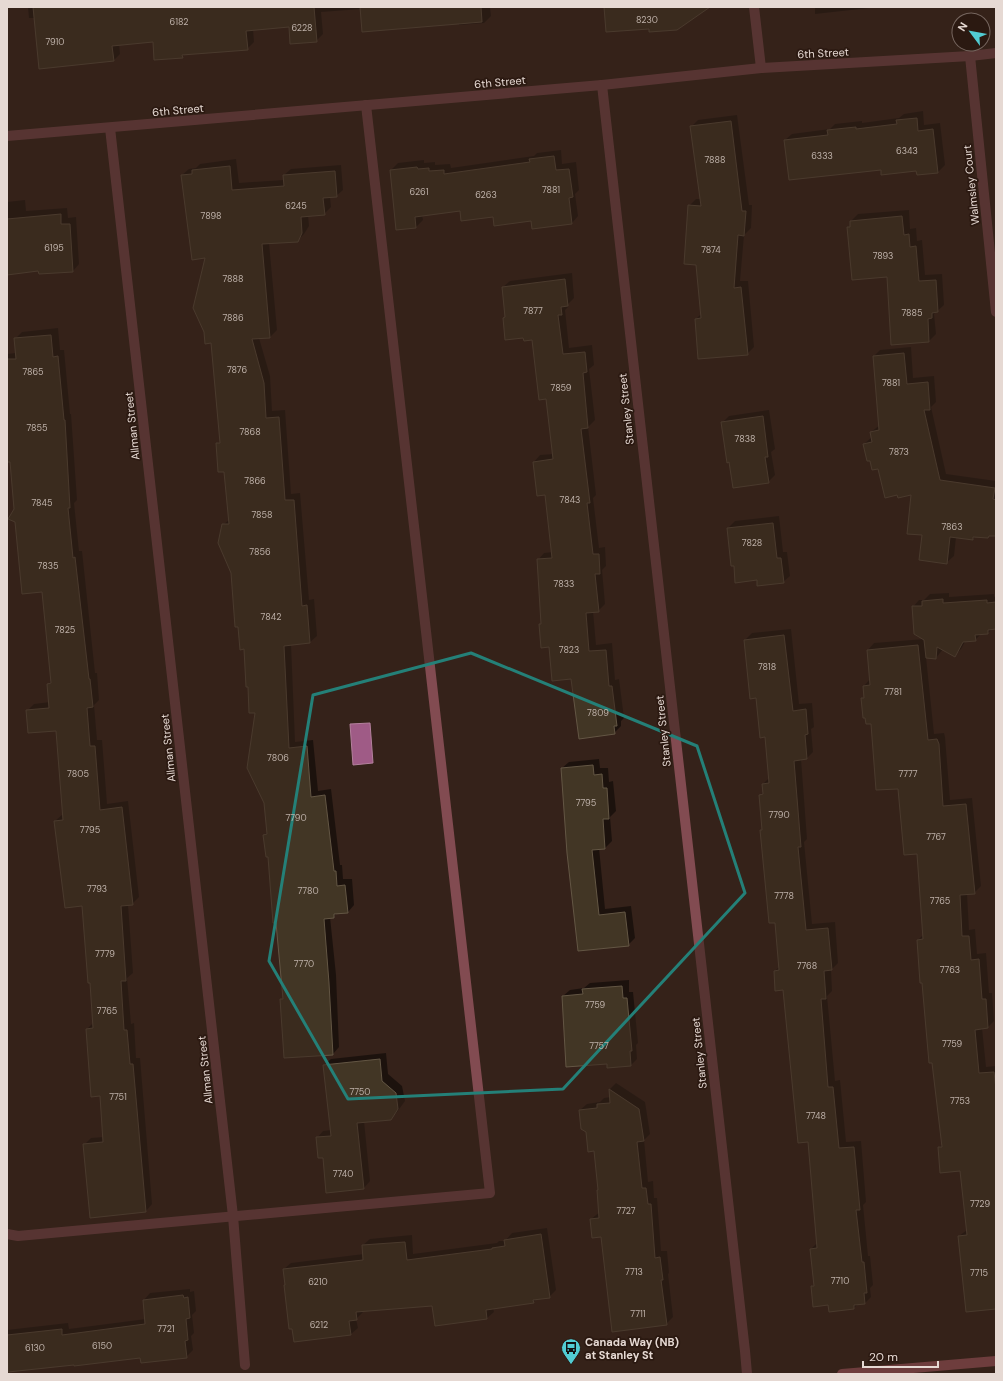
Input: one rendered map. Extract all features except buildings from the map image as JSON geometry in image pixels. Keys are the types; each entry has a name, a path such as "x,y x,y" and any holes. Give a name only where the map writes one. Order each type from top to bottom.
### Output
{"main road":[{"path":"842,1374 877,1373 996,1361"}],"street":[{"path":"754,7 761,68"},
{"name":"6th Street","path":"7,136 602,85 761,68 970,56 996,53"},
{"name":"Walmsley Court","path":"970,56 996,312"},
{"name":"Stanley Street","path":"602,85 747,1374"},
{"path":"7,1234 18,1236 490,1193 366,105"},
{"name":"Allman Street","path":"110,128 233,1216 245,1366"}],"highlighted area":[{"path":"471,653 697,746 745,893 563,1089 348,1099 269,961 313,695"}],"shaded area":[{"path":"370,723 373,763 353,765 350,724"}],"place":[{"name":"Canada Way (NB) at Stanley St","path":"571,1365"}]}
